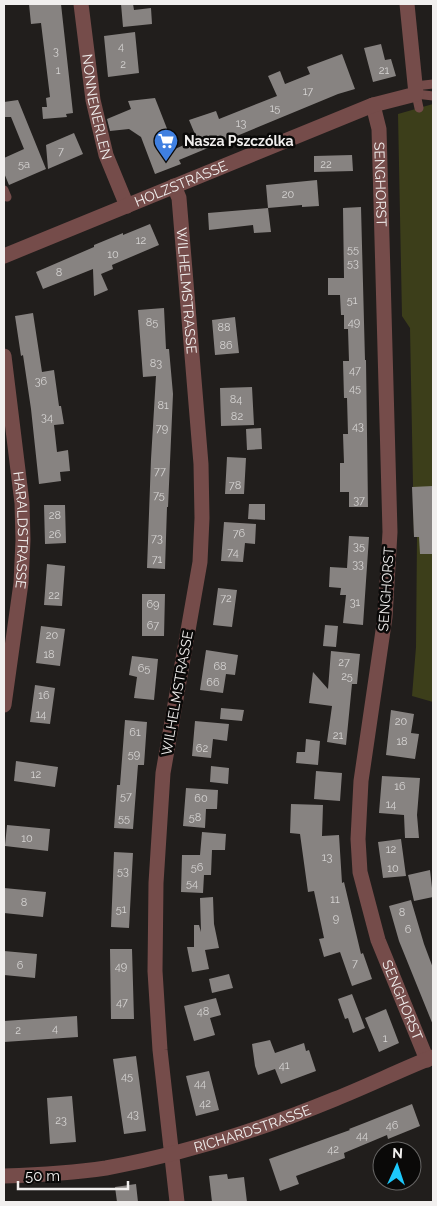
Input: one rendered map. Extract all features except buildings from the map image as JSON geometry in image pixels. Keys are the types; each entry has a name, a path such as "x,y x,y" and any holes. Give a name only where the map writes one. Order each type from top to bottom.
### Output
{"street":[{"name":"NONNENERLEN","path":"81,4 95,109 106,156 127,206"},
{"path":"407,4 417,96"},
{"name":"HOLZSTRASSE","path":"4,256 373,105 417,96"},
{"name":"SENGHORST","path":"373,105 379,129 390,532 385,617 361,782 358,839 360,872 378,940 430,1058"},
{"name":"WILHELMSTRASSE","path":"174,186 179,198 180,208 201,464 202,518 200,562 162,772 156,883 155,971 160,1050 170,1134 170,1154 177,1202"},
{"name":"HARALDSTRASSE","path":"4,356 22,503 23,531 20,583 4,705"},
{"name":"RICHARDSTRASSE","path":"4,1176 105,1168 170,1154 254,1130 335,1100 430,1058"}],"lane":[{"path":"417,96 433,84"},
{"path":"417,96 433,96"}],"green space":[{"path":"433,104 433,702 412,696 416,647 417,537 414,537 410,328 402,316 398,114"}],"place":[{"name":"Nasza Pszczólka","path":"166,162"}]}
